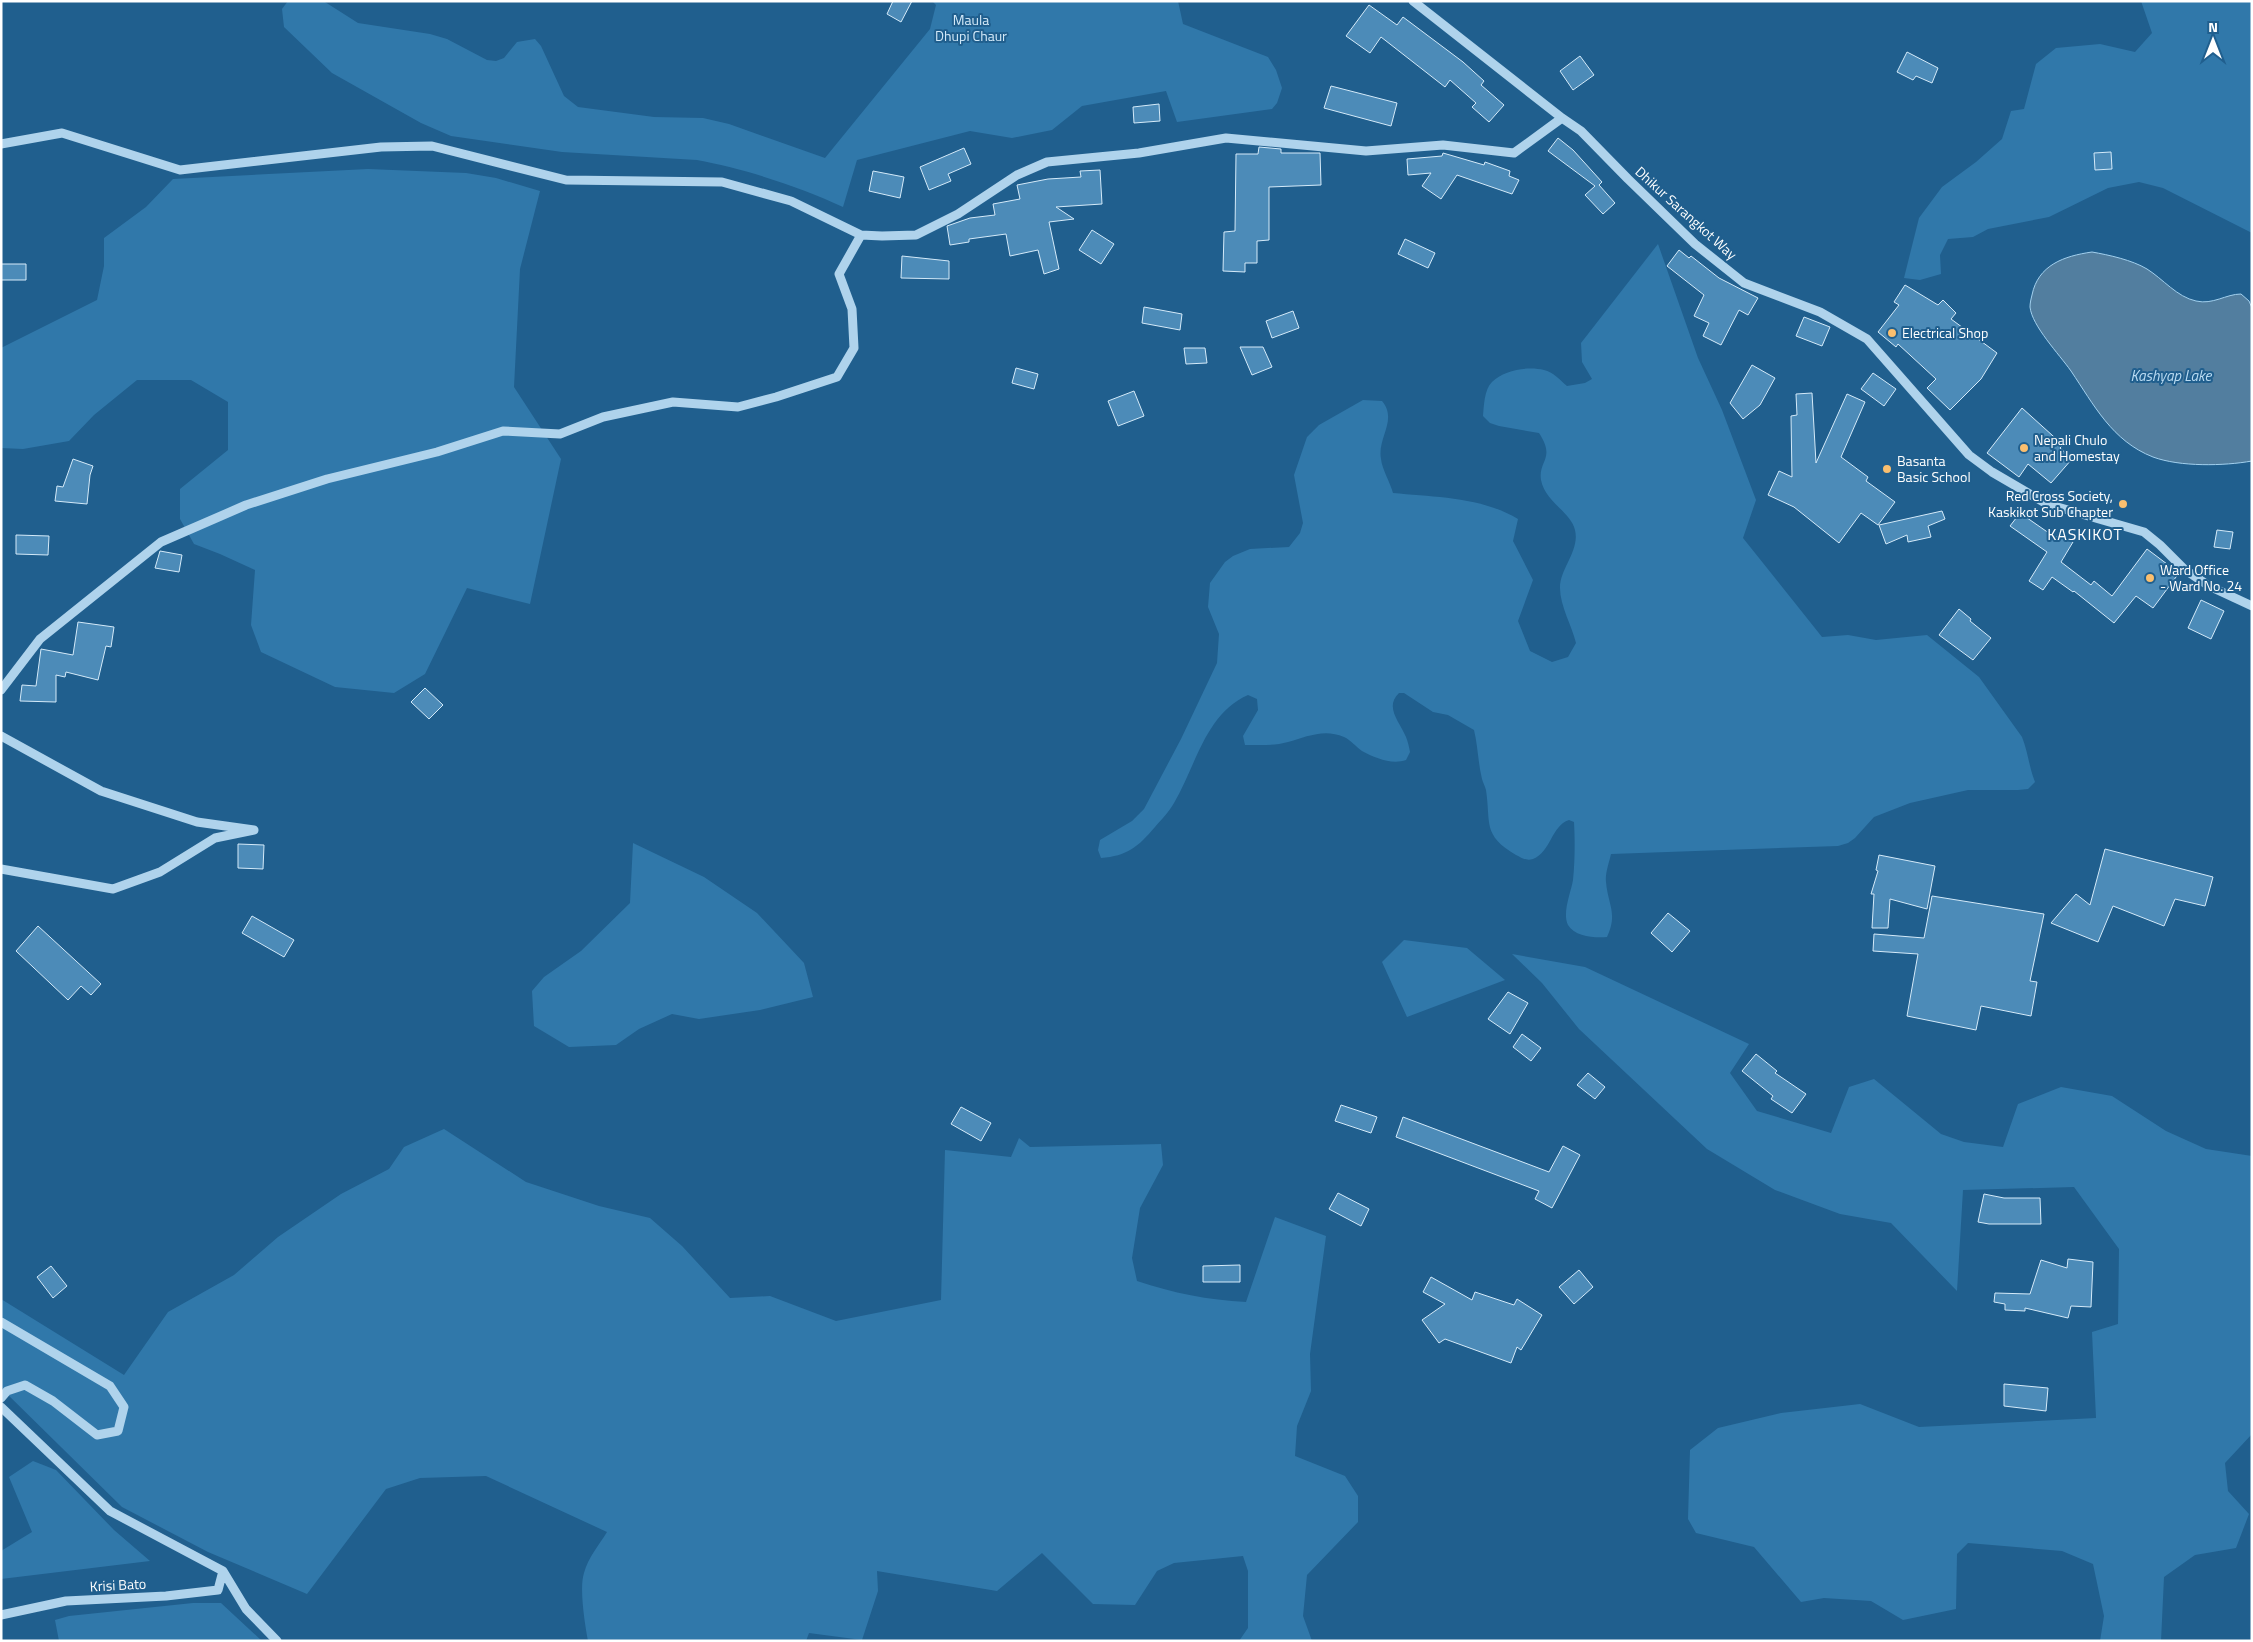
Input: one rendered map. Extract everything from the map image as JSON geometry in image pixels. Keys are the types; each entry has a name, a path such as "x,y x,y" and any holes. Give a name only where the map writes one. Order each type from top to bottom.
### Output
{"street":[{"name":"Dhikur Sarangkot Way","path":"1413,1 1562,118 1581,130 1628,180 1695,244 1744,283 1820,312 1867,339 1969,455 1992,472 2047,504 2144,532 2184,569 2202,582 2252,606"},
{"path":"1,144 62,133 180,170 381,147 432,146 566,180 722,182 791,200 861,235 916,235 958,214 1017,175 1047,162 1138,153 1226,138 1366,151 1443,145 1514,153 1562,118"},
{"path":"1,690 40,639 161,542 246,505 327,479 436,452 503,431 560,434 603,417 673,402 738,407 837,377 854,348 852,309 839,274 861,235"},
{"path":"1,736 101,791 197,822 254,830 215,838 160,872 113,889 1,869"},
{"path":"1,1322 110,1386 124,1408 118,1431 97,1435 53,1401 25,1385 7,1391 1,1398"},
{"path":"1,1408 110,1511 223,1571 246,1609 277,1641"},
{"name":"Krisi Bato","path":"1,1615 66,1601 166,1596 218,1590 223,1571"}],"green space":[{"name":"Maula Dhupi Chaur","path":"288,1 325,2 358,23 430,34 447,39 487,60 496,61 504,58 517,42 535,39 541,46 564,96 578,107 654,117 703,118 729,124 825,158 930,29 936,5 932,1 1178,1 1183,24 1268,57 1276,70 1282,88 1277,103 1272,109 1177,122 1166,91 1082,106 1052,130 1012,138 970,131 857,160 843,207 809,192 771,179 697,160 562,152 451,136 421,123 332,73 284,27 282,9"},
{"path":"2141,1 2252,1 2252,233 2163,188 2139,182 2108,188 2049,217 1988,229 1973,237 1948,239 1940,255 1941,274 1920,280 1904,278 1919,218 1942,187 1976,162 2002,139 2011,111 2024,109 2036,64 2056,48 2100,44 2135,52 2152,33"},
{"path":"368,169 466,173 496,178 540,191 520,269 514,387 561,459 530,604 467,588 425,674 394,693 335,687 261,652 251,625 255,570 194,544 180,519 180,489 228,450 228,402 191,380 137,380 94,415 69,441 23,449 1,448 1,348 97,300 104,266 104,238 146,207 173,179"},
{"path":"1658,244 1698,358 1722,410 1756,500 1743,538 1822,637 1848,635 1876,640 1927,635 1979,677 2022,737 2035,782 2028,789 1968,790 1910,803 1874,817 1855,838 1848,843 1838,846 1611,854 1606,879 1612,922 1607,937 1591,937 1575,932 1566,920 1566,909 1574,873 1574,822 1569,820 1563,823 1554,833 1544,851 1531,860 1520,857 1505,848 1493,834 1490,827 1486,790 1482,780 1474,730 1448,715 1433,712 1404,693 1399,693 1395,698 1393,709 1406,737 1410,752 1406,760 1395,762 1378,758 1362,751 1347,738 1329,733 1315,734 1277,744 1245,745 1243,736 1258,710 1257,699 1248,695 1233,704 1211,728 1174,803 1149,834 1125,853 1101,858 1098,850 1100,840 1132,821 1144,809 1181,739 1217,663 1219,634 1208,607 1210,583 1225,562 1233,556 1250,549 1289,547 1300,533 1303,523 1294,475 1307,437 1319,425 1363,400 1382,401 1386,408 1388,422 1382,444 1381,459 1393,493 1473,502 1489,506 1518,519 1513,541 1533,580 1518,621 1530,651 1552,662 1568,657 1576,643 1562,602 1560,588 1563,573 1575,545 1575,530 1569,518 1552,501 1543,488 1541,473 1546,448 1539,433 1490,423 1483,416 1485,398 1487,389 1492,382 1503,374 1517,370 1531,368 1547,371 1567,386 1585,383 1592,379 1582,362 1581,343"},
{"path":"633,843 704,877 757,913 804,963 813,997 760,1010 699,1019 672,1014 639,1029 616,1045 569,1047 534,1026 532,991 544,977 581,951 630,903"},
{"path":"1404,940 1467,948 1505,980 1407,1017 1382,962"},
{"path":"1512,954 1585,967 1749,1044 1730,1073 1757,1111 1831,1133 1849,1087 1874,1079 1941,1134 1964,1142 2003,1147 2018,1104 2061,1087 2112,1096 2166,1131 2206,1149 2252,1156 2252,1434 2225,1463 2228,1491 2249,1514 2236,1548 2195,1555 2164,1577 2161,1641 2100,1641 2104,1616 2093,1564 2062,1551 1968,1543 1957,1554 1956,1609 1903,1620 1871,1601 1824,1598 1801,1602 1754,1547 1696,1533 1688,1519 1690,1450 1718,1428 1781,1413 1860,1404 1919,1427 2096,1418 2092,1332 2118,1324 2119,1249 2074,1187 1963,1190 1957,1291 1891,1223 1840,1214 1775,1190 1707,1149 1579,1029 1542,983"},
{"path":"444,1129 526,1182 599,1206 650,1218 682,1246 730,1298 770,1296 836,1321 941,1300 945,1150 1011,1157 1019,1138 1030,1147 1161,1144 1163,1165 1140,1208 1132,1258 1137,1281 1177,1292 1204,1298 1246,1302 1275,1217 1326,1236 1310,1354 1311,1391 1297,1426 1295,1456 1345,1476 1358,1496 1358,1522 1307,1575 1303,1616 1312,1641 1239,1641 1248,1628 1248,1571 1243,1556 1174,1563 1157,1571 1135,1605 1093,1604 1042,1553 997,1591 877,1571 878,1591 862,1640 809,1633 806,1641 588,1641 583,1607 582,1588 584,1573 588,1562 607,1532 486,1476 420,1478 386,1489 307,1594 208,1552 122,1507 1,1388 1,1299 124,1375 168,1312 234,1275 278,1237 341,1194 389,1169 404,1147"},
{"path":"33,1461 56,1470 114,1530 150,1561 1,1579 1,1551 32,1532 9,1477"},
{"path":"193,1603 221,1603 262,1641 59,1641 55,1620 69,1616"}],"water":[{"name":"Kashyap Lake","path":"2092,252 2120,258 2141,266 2153,273 2176,292 2189,299 2208,302 2241,294 2249,301 2252,308 2252,461 2202,465 2164,460 2153,457 2126,442 2105,421 2041,331 2032,315 2030,307 2035,285 2046,269 2062,259"}],"building":[{"path":"893,1 912,1 901,22 887,14"},
{"path":"1369,5 1397,25 1403,17 1463,62 1484,81 1481,85 1504,105 1489,122 1472,107 1476,103 1450,80 1445,87 1381,37 1370,53 1346,36"},
{"path":"1907,52 1938,68 1932,83 1916,76 1913,80 1897,72"},
{"path":"1580,56 1594,75 1573,90 1560,71"},
{"path":"1331,86 1397,103 1391,126 1324,108"},
{"path":"1159,104 1160,121 1134,123 1133,107"},
{"path":"1558,138 1573,150 1602,182 1599,185 1615,203 1603,214 1585,195 1595,186 1548,151"},
{"path":"1259,147 1281,149 1281,153 1320,153 1321,185 1269,187 1269,240 1257,241 1257,263 1245,263 1245,272 1223,271 1224,232 1235,231 1236,154 1258,154"},
{"path":"964,148 971,164 948,174 951,181 929,190 920,167"},
{"path":"2111,152 2112,169 2095,170 2094,153"},
{"path":"1443,153 1484,165 1485,162 1510,171 1509,176 1519,180 1512,194 1457,175 1441,199 1422,186 1431,173 1408,175 1407,159 1442,156"},
{"path":"1100,170 1102,204 1056,207 1074,219 1049,222 1059,269 1044,274 1038,250 1010,256 1006,234 969,239 969,242 950,245 947,226 970,218 995,215 993,204 1020,199 1017,185 1048,179 1081,177 1080,171"},
{"path":"873,171 904,177 900,198 869,191"},
{"path":"1092,230 1114,244 1101,264 1079,250"},
{"path":"1405,239 1435,253 1428,268 1398,254"},
{"path":"1679,250 1689,258 1691,256 1719,278 1758,298 1748,315 1739,310 1721,345 1703,336 1709,323 1694,316 1704,295 1667,266"},
{"path":"902,256 949,261 949,279 901,278"},
{"path":"1,264 26,264 26,280 1,280"},
{"path":"1905,285 1938,305 1943,300 1956,313 1951,319 1997,353 1981,379 1950,410 1927,388 1936,379 1898,344 1896,347 1878,332 1899,305 1894,302"},
{"path":"1144,307 1182,314 1180,330 1142,323"},
{"path":"1293,311 1299,328 1272,338 1266,321"},
{"path":"1804,317 1830,327 1822,346 1796,336"},
{"path":"1240,347 1263,347 1272,367 1252,375"},
{"path":"1184,348 1205,348 1207,363 1186,364"},
{"path":"1752,365 1775,378 1760,405 1743,419 1730,403"},
{"path":"1016,368 1038,374 1034,389 1012,383"},
{"path":"1873,373 1896,389 1884,406 1861,389"},
{"path":"1134,391 1144,416 1118,426 1108,401"},
{"path":"1812,393 1816,463 1847,394 1865,402 1841,457 1868,477 1866,481 1895,502 1878,525 1861,513 1839,543 1794,507 1768,495 1779,471 1792,477 1791,416 1797,415 1796,394"},
{"path":"2022,408 2063,445 2060,448 2072,459 2051,483 2028,464 2019,477 1987,453"},
{"path":"73,459 93,466 90,475 87,504 55,501 57,486 63,487"},
{"path":"1942,511 1945,519 1928,526 1931,537 1908,542 1907,535 1886,544 1879,525"},
{"path":"2020,513 2056,538 2059,533 2073,542 2061,562 2091,585 2094,581 2112,596 2147,549 2179,573 2153,608 2136,596 2114,623 2074,591 2052,577 2043,590 2029,581 2047,552 2010,526"},
{"path":"2217,530 2233,532 2230,549 2214,547"},
{"path":"16,535 49,536 48,555 16,554"},
{"path":"160,551 182,555 179,572 155,568"},
{"path":"2201,600 2224,611 2211,639 2188,628"},
{"path":"1959,609 1971,619 1970,621 1991,638 1973,660 1939,635"},
{"path":"78,622 114,627 111,647 106,646 98,680 66,672 65,677 56,675 56,702 20,701 22,685 36,686 41,649 73,655"},
{"path":"425,688 443,705 429,719 411,702"},
{"path":"238,844 264,845 263,869 238,868"},
{"path":"2105,849 2213,877 2205,906 2175,899 2164,926 2113,906 2098,942 2051,923 2076,894 2090,905"},
{"path":"1879,855 1935,866 1927,909 1890,899 1888,928 1872,928 1874,894 1871,894 1878,871 1876,870"},
{"path":"1932,896 2044,914 2030,981 2037,982 2031,1016 1981,1006 1976,1030 1907,1016 1918,954 1873,951 1874,934 1924,938"},
{"path":"1668,913 1690,931 1672,952 1651,933"},
{"path":"252,916 294,940 284,957 242,933"},
{"path":"38,926 101,984 91,995 81,986 68,1000 16,951"},
{"path":"1508,992 1528,1003 1510,1034 1488,1019"},
{"path":"1522,1034 1541,1048 1531,1061 1513,1047"},
{"path":"1756,1054 1777,1071 1775,1073 1806,1094 1792,1113 1771,1099 1773,1096 1742,1071"},
{"path":"1588,1073 1605,1087 1595,1099 1577,1085"},
{"path":"1341,1105 1377,1117 1371,1133 1335,1121"},
{"path":"961,1107 991,1123 981,1141 951,1124"},
{"path":"1403,1117 1549,1172 1563,1146 1580,1155 1552,1208 1535,1199 1539,1191 1396,1137"},
{"path":"1338,1193 1369,1209 1361,1226 1329,1209"},
{"path":"1984,1194 2004,1198 2040,1198 2041,1224 1989,1224 1978,1222"},
{"path":"2068,1259 2093,1262 2091,1307 2071,1306 2068,1318 2025,1308 2025,1311 2005,1310 2005,1304 1994,1302 1995,1293 2030,1294 2041,1260 2067,1268"},
{"path":"1240,1265 1240,1282 1203,1282 1203,1266"},
{"path":"51,1266 67,1286 53,1298 37,1277"},
{"path":"1579,1270 1593,1287 1574,1304 1559,1287"},
{"path":"1431,1277 1472,1300 1475,1292 1514,1305 1517,1299 1542,1315 1521,1350 1517,1347 1511,1363 1445,1339 1439,1343 1422,1320 1445,1304 1423,1292"},
{"path":"2004,1384 2048,1388 2046,1411 2004,1406"}],"place":[{"name":"Electrical Shop","path":"1892,333"},
{"name":"Nepali Chulo and Homestay","path":"2024,448"},
{"name":"Basanta Basic School","path":"1887,469"},
{"name":"Red Cross Society, Kaskikot Sub Chapter","path":"2123,504"},
{"name":"Ward Office - Ward No. 24","path":"2150,578"}],"district":[{"name":"KASKIKOT","path":"2085,534"}]}
